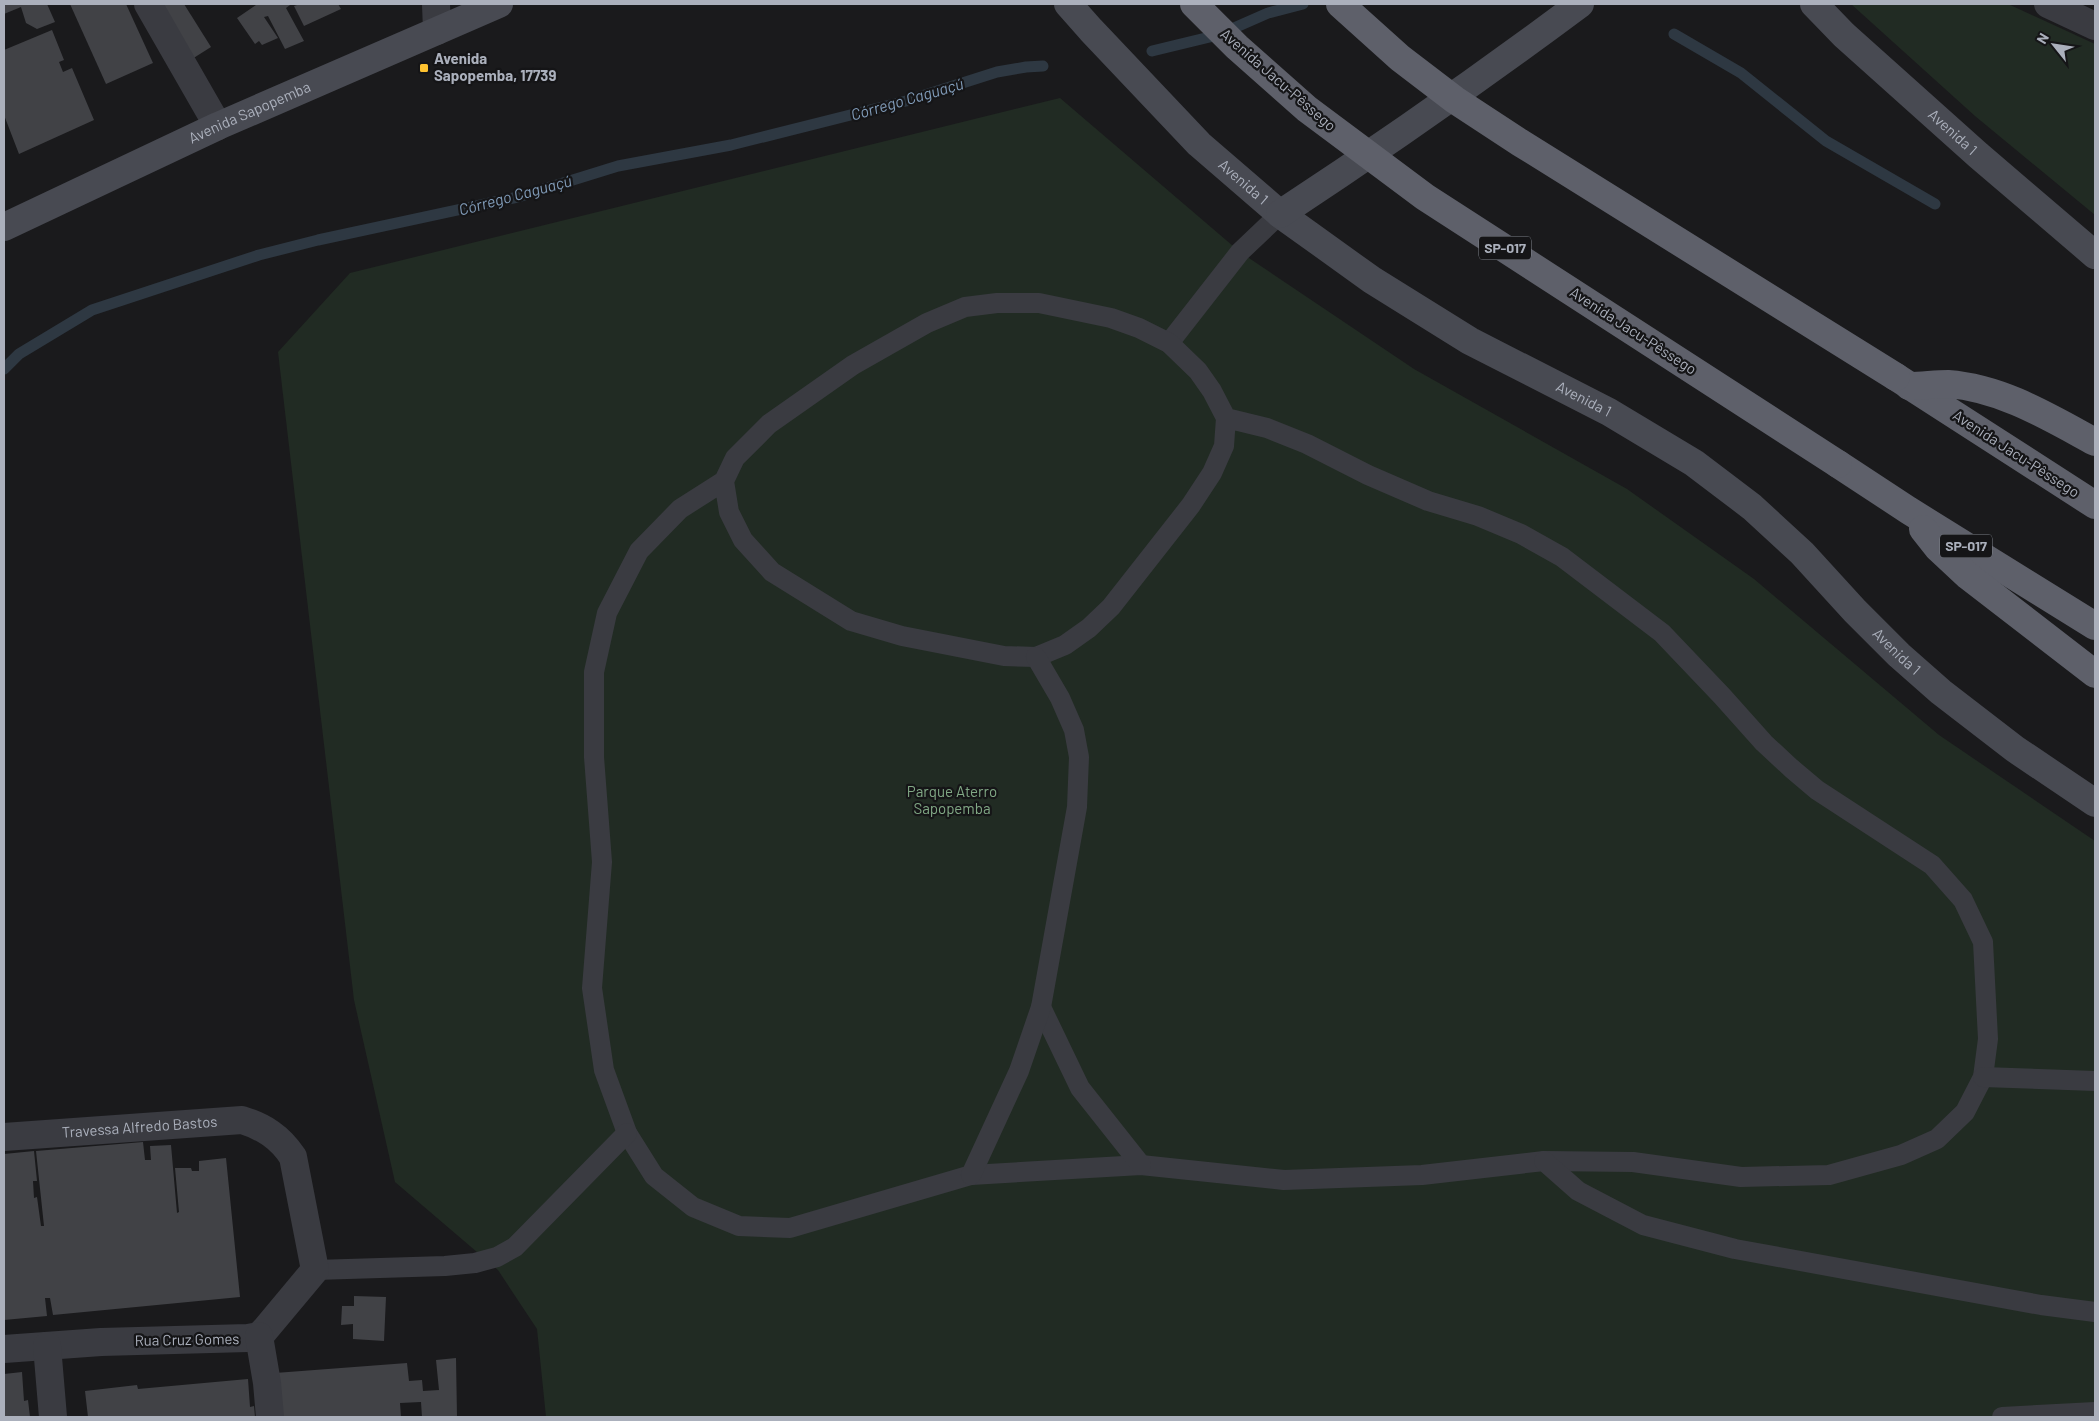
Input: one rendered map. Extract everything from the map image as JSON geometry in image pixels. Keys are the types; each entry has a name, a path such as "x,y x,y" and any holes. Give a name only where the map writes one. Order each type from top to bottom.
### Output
{"highway":[{"name":"Avenida Jacu-Pêssego","path":"1194,4 1237,47 1307,110 1425,198 1908,510 2095,626"},
{"name":"Avenida Jacu-Pêssego","path":"1340,4 1400,58 1455,100 2095,505"},
{"path":"1903,382 1948,384 1986,391 2029,407 2095,442"},
{"path":"1908,510 1938,548 1968,576 2095,674"}],"main road":[{"name":"Avenida Sapopemba","path":"4,226 218,126 498,4"},
{"path":"1047,4 1091,30"},
{"name":"Avenida 1","path":"1068,4 1200,144 1280,214 1372,280 1470,341 1609,412 1694,463 1752,507 1802,553 1855,611 1899,655 1941,692 2015,749 2095,803"},
{"path":"1280,214 1500,64 1580,4"},
{"name":"Avenida 1","path":"1814,4 1844,35 1978,155 2095,255"}],"street":[{"path":"148,4 218,126"},
{"path":"436,4 437,31"},
{"path":"2048,4 2095,26"},
{"name":"Travessa Alfredo Bastos","path":"4,1137 242,1120 258,1125 274,1134 293,1157 315,1270"},
{"name":"Rua Cruz Gomes","path":"4,1349 101,1342 248,1338 259,1336 315,1270"},
{"path":"259,1336 267,1383 270,1417"},
{"path":"47,1346 53,1417"}],"lane":[{"path":"1169,343 1240,252 1280,214"},
{"path":"724,481 729,512 743,540 772,572 850,621 902,636 1004,656 1036,657 1066,645 1089,628 1111,607 1185,513 1212,473 1224,446 1226,418 1212,391 1198,371 1169,343 1139,328 1111,318 1039,303 997,303 965,307 927,323 853,365 769,424 735,458 724,481 680,509 639,551 607,613 594,672 594,757 602,862 592,988 604,1070 627,1133 654,1176 693,1208 740,1226 790,1228 971,1175 1141,1165 1284,1180 1422,1175 1544,1161 1633,1162 1741,1177 1828,1175 1900,1155 1937,1139 1964,1112 1982,1077 1988,1039 1983,942 1963,900 1932,865 1818,790 1791,768 1764,743 1662,634 1562,557 1521,534 1478,516 1428,501 1368,475 1307,444 1267,428 1226,418"},
{"path":"971,1175 1019,1071 1041,1007 1077,807 1079,757 1074,730 1064,706 1036,657"},
{"path":"1041,1007 1080,1088 1141,1165"},
{"path":"1982,1077 2095,1081"},
{"path":"315,1270 445,1266 476,1263 497,1257 515,1247 627,1133"},
{"path":"1544,1161 1578,1191 1643,1225 1735,1249 2041,1305 2095,1312"},
{"path":"2002,1417 2095,1412"}],"green space":[{"path":"1851,4 2008,4 2095,44 2095,215 1975,116"},
{"name":"Parque Aterro Sapopemba","path":"1060,98 1240,252 1414,369 1627,489 1754,579 1939,735 2095,841 2095,1417 546,1417 537,1329 498,1270 395,1182 354,1000 278,352 350,273"}],"building":[{"path":"4,4 47,4 55,22 37,29 26,23 21,7 4,14"},
{"path":"70,4 126,4 153,63 106,84"},
{"path":"158,4 184,4 211,47 192,59"},
{"path":"255,4 289,4 286,8 304,41 285,49 268,16 264,17 278,38 262,45 259,41 255,44 237,18"},
{"path":"300,4 338,4 341,9 304,26 294,6"},
{"path":"52,30 64,60 59,62 63,72 72,68 94,120 19,154 4,115 4,50"},
{"path":"143,1142 145,1160 151,1160 150,1146 171,1145 177,1213 179,1212 175,1168 191,1168 192,1171 199,1171 199,1161 226,1158 240,1297 53,1315 50,1298 45,1298 47,1316 4,1320 4,1154 34,1151 37,1181 33,1181 34,1198 37,1197 41,1226 44,1226 36,1151"},
{"path":"354,1296 386,1297 384,1341 353,1339 353,1324 341,1325 342,1306 354,1306"},
{"path":"456,1358 457,1417 422,1417 421,1402 400,1403 401,1417 279,1417 275,1373 407,1363 409,1381 422,1380 423,1391 439,1390 436,1360"},
{"path":"22,1372 24,1401 28,1400 30,1417 4,1417 4,1374"},
{"path":"248,1379 250,1407 254,1406 255,1417 88,1417 85,1391 137,1385 138,1389"}],"waterway":[{"name":"Córrego Caguaçú","path":"1152,51 1218,35 1268,13 1303,4"},
{"path":"1674,34 1741,73 1826,141 1935,204"},
{"name":"Córrego Caguaçú","path":"4,369 19,354 92,310 259,255 318,240 518,197 618,166 731,145 906,101 997,72 1043,66"}],"place":[{"name":"Avenida Sapopemba, 17739","path":"424,68"}]}
